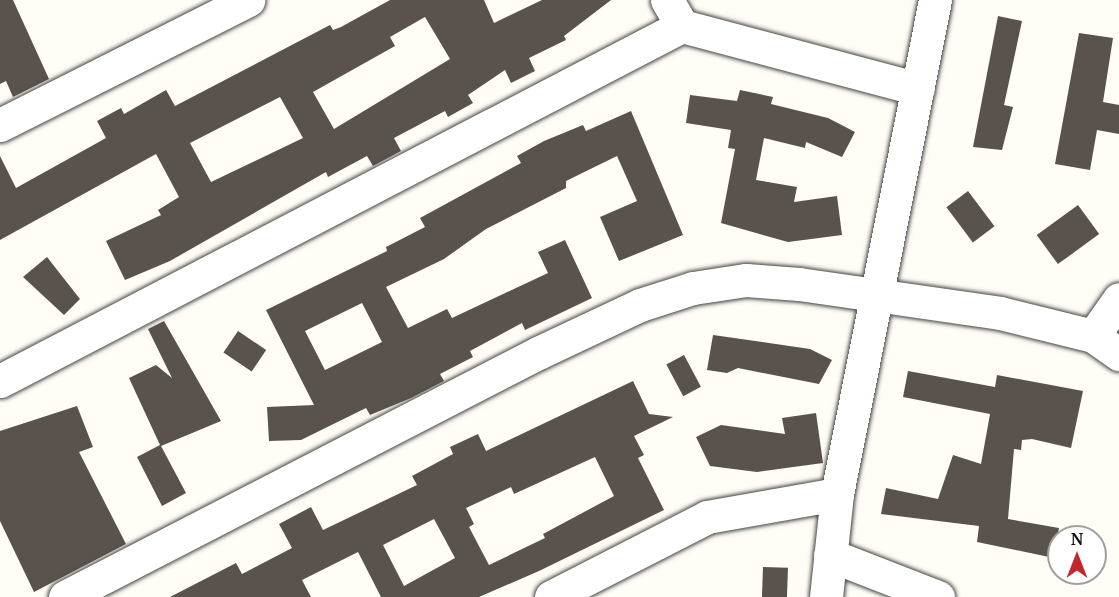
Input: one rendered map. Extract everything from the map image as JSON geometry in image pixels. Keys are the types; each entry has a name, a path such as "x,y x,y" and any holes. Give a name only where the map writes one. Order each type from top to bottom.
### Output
{"street":[{"path":"0,125 248,0"},
{"path":"826,597 837,494 935,0"},
{"path":"0,381 674,13 918,89"},
{"path":"65,597 640,305 693,288 746,280 876,295 1000,313 1106,345 1118,296"},
{"path":"551,597 707,517 837,494"},
{"path":"830,555 938,597"}],"building":[{"path":"0,0 13,0 49,79 13,97 6,81 0,84"},
{"path":"390,0 484,0 494,23 542,0 611,0 564,36 566,40 529,58 535,71 511,83 505,70 468,95 473,103 448,117 445,111 394,138 401,151 373,166 367,156 328,177 326,172 170,261 125,280 106,241 161,215 158,210 179,197 156,154 0,240 0,156 16,188 106,138 97,121 121,108 124,114 166,90 175,106 330,25 333,30","holes":["425,17 450,59 334,129 313,92 395,46 390,37","280,97 303,138 211,182 190,143"]},
{"path":"998,16 1022,21 1004,105 1013,107 1002,150 973,147"},
{"path":"1079,33 1113,38 1103,102 1119,105 1119,134 1097,130 1090,170 1055,164"},
{"path":"740,90 773,97 771,104 828,118 855,132 842,157 806,142 805,148 764,138 756,180 797,187 794,202 837,196 842,235 788,242 721,223 735,149 728,148 731,130 686,123 690,95 737,101"},
{"path":"631,111 683,235 619,261 600,217 637,201 617,156 566,181 566,188 486,229 444,259 386,287 408,328 447,309 452,318 548,273 538,252 565,240 592,298 525,330 522,323 470,351 473,357 440,374 444,381 411,398 370,415 366,408 301,440 269,441 267,407 314,405 266,310 387,251 386,247 425,227 420,218 521,163 517,156 544,141 583,125 586,131","holes":["362,303 382,342 325,370 305,331"]},
{"path":"968,191 994,226 973,242 946,207"},
{"path":"1078,205 1099,234 1058,264 1037,235"},
{"path":"47,257 80,299 64,315 23,277"},
{"path":"164,321 221,421 161,446 186,493 162,506 137,457 160,445 129,378 156,365 172,378 148,329"},
{"path":"238,331 266,350 252,372 223,353"},
{"path":"713,335 810,349 832,360 819,384 738,368 727,373 707,370"},
{"path":"684,355 701,387 683,396 666,364"},
{"path":"908,371 995,387 997,375 1083,391 1071,448 1032,439 1022,440 1021,450 1014,449 1008,519 1047,526 1047,557 977,542 979,526 881,514 886,488 938,499 953,455 981,464 990,414 903,397"},
{"path":"633,381 649,414 673,417 634,436 644,455 638,458 664,510 539,571 479,597 381,597 358,552 302,580 311,597 170,597 236,563 242,574 292,548 279,524 311,507 323,530 417,485 412,476 453,454 450,447 478,434 486,451","holes":["595,457 614,496 543,534 545,538 489,565 469,527 474,524 466,508 511,487 514,494","434,519 455,558 404,586 383,545"]},
{"path":"77,406 93,447 79,452 126,544 34,592 0,521 0,431"},
{"path":"816,413 823,463 757,472 710,466 696,437 721,425 785,434 782,418"},
{"path":"763,567 788,568 787,597 762,597"}]}
